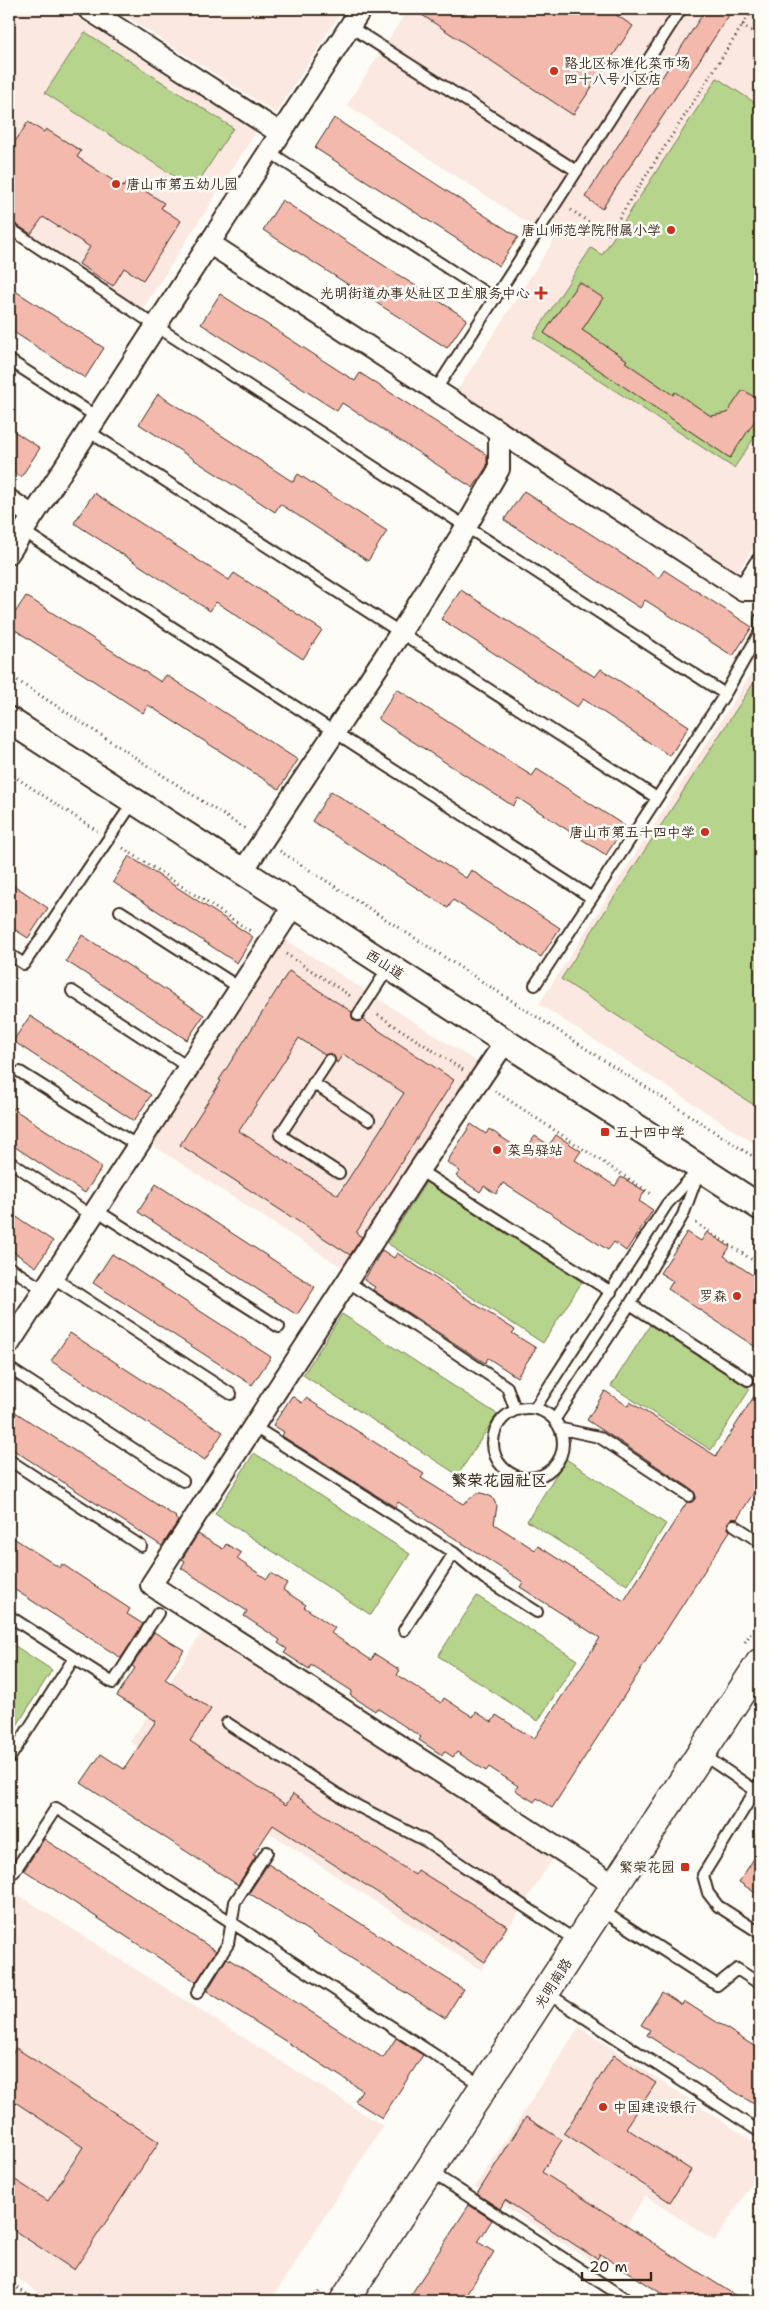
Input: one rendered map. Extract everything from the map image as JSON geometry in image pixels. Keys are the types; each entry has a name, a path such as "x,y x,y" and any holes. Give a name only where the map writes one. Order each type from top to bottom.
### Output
{"main road":[{"name":"光明南路","path":"344,2301 601,1910 760,1663"}],"street":[{"path":"9,553 361,9"},
{"path":"94,10 280,133"},
{"path":"209,243 499,432 752,590 760,564"},
{"path":"242,872 401,632 466,527 499,469 499,432"},
{"path":"9,500 28,524"},
{"name":"西山道","path":"9,720 760,1207"},
{"path":"9,1344 294,905"},
{"path":"505,1042 419,1170 151,1585 616,1886"}],"lane":[{"path":"436,391 681,9"},
{"path":"349,26 577,171"},
{"path":"268,152 495,299"},
{"path":"9,228 156,326 725,694"},
{"path":"9,360 93,424 401,632 657,798"},
{"path":"28,524 334,732 592,898"},
{"path":"535,985 725,694 760,632 760,619"},
{"path":"9,954 24,964 134,801"},
{"path":"120,911 240,988"},
{"path":"358,1015 389,967"},
{"path":"72,991 188,1067"},
{"path":"329,1060 280,1135 339,1173"},
{"path":"20,1072 138,1146"},
{"path":"313,1083 369,1120"},
{"path":"9,1161 279,1327"},
{"path":"535,1408 668,1204 700,1168"},
{"path":"555,1419 630,1304 683,1214 700,1168"},
{"path":"419,1170 611,1292"},
{"path":"9,1267 48,1283 231,1394"},
{"path":"347,1281 507,1387 515,1410"},
{"path":"630,1304 748,1380"},
{"path":"9,1368 183,1481"},
{"path":"535,1408 546,1412 555,1419 562,1429 563,1453 558,1464 549,1472 538,1477 514,1476 504,1469 497,1459 493,1448 493,1436 505,1416 515,1410 535,1408"},
{"path":"253,1426 454,1552 484,1578 537,1612"},
{"path":"562,1429 599,1437 689,1496"},
{"path":"9,1460 141,1546"},
{"path":"734,1525 760,1542"},
{"path":"404,1630 454,1552"},
{"path":"9,1616 112,1683 158,1613"},
{"path":"9,1760 74,1658"},
{"path":"227,1723 348,1802 426,1841 579,1942"},
{"path":"702,1754 759,1789 703,1875 708,1893 718,1906 760,1933"},
{"path":"14,1872 56,1808 484,2087"},
{"path":"197,1993 228,1944 235,1902 268,1852"},
{"path":"601,1910 717,1985 737,1969 760,1984"},
{"path":"546,1993 760,2132"},
{"path":"430,2171 629,2301"}],"path":[{"path":"557,202 608,234 753,9"},
{"path":"742,25 760,37"},
{"path":"9,675 760,1161"},
{"path":"9,773 668,1204"},
{"path":"683,1214 760,1265"},
{"path":"9,2283 38,2301"}],"shaded area":[{"name":"唐山市第五幼儿园","path":"17,9 64,9 256,132 137,318 9,236 9,22"},
{"path":"121,9 343,9 276,113 119,12"},
{"path":"408,9 760,9 760,537 736,574 457,391 554,240 347,105"},
{"name":"唐山市第五十四中学","path":"760,660 760,1147 539,1004"},
{"path":"283,938 480,1064 346,1270 149,1143"},
{"path":"203,1631 554,1857 481,1970 130,1742"},
{"path":"9,1889 383,2126 270,2301 51,2301 9,2273"},
{"path":"579,2027 760,2146 760,2170 715,2241 645,2196 600,2267 475,2187"}],"green space":[{"path":"85,32 233,128 194,189 45,93"},
{"name":"唐山师范学院附属小学","path":"717,78 760,106 760,429 734,468 533,337 591,248 602,255"},
{"name":"唐山市第五十四中学","path":"760,673 760,1109 561,979"},
{"path":"426,1182 582,1282 543,1343 387,1243"},
{"path":"342,1314 497,1414 458,1475 303,1375"},
{"path":"650,1325 750,1389 711,1450 611,1386"},
{"path":"254,1453 410,1554 371,1615 215,1514"},
{"path":"566,1459 666,1524 627,1585 527,1521"},
{"path":"477,1596 577,1660 538,1721 438,1656"},
{"path":"9,1642 52,1670 9,1738"}],"building":[{"name":"路北区标准化菜市场 四十八号小区店","path":"413,9 607,9 633,26 573,115"},
{"path":"706,9 733,9 602,209 585,197"},
{"path":"334,118 518,237 499,266 315,148"},
{"path":"28,122 44,132 46,129 81,151 77,157 123,187 128,180 164,203 161,208 181,221 143,280 124,268 113,286 79,264 90,247 43,217 31,234 9,220 9,151"},
{"path":"282,200 467,319 447,348 263,230"},
{"path":"579,282 603,298 582,330 627,360 625,362 673,395 675,392 711,416 727,413 742,391 760,401 760,413 730,458 544,333"},
{"path":"9,287 104,348 85,378 9,329"},
{"path":"220,294 355,381 360,373 487,455 487,466 473,488 342,403 337,411 201,324"},
{"path":"158,394 293,482 298,474 387,531 368,561 280,504 275,512 139,424"},
{"path":"9,428 40,448 21,477 9,469"},
{"path":"524,491 659,578 664,570 752,627 733,656 645,600 640,608 504,520"},
{"path":"94,493 229,580 234,573 322,630 303,659 216,602 210,611 74,523"},
{"path":"461,590 595,677 601,669 689,726 670,756 583,699 577,707 441,619"},
{"path":"26,596 161,682 166,675 298,760 279,789 148,705 143,713 9,626 9,622"},
{"path":"397,689 532,776 537,769 625,826 606,855 518,798 513,806 378,719"},
{"path":"331,791 466,878 471,870 560,928 541,957 453,900 448,908 312,821"},
{"path":"129,856 253,937 237,963 113,882"},
{"path":"9,882 48,908 28,938 9,926"},
{"path":"82,935 204,1015 187,1040 66,961"},
{"path":"289,971 352,1012 354,1020 358,1022 363,1020 454,1080 356,1233 362,1237 350,1255 180,1145 221,1081 219,1080","holes":["299,1038 325,1055 333,1055 337,1063 343,1054 404,1093 338,1195 239,1131"]},
{"path":"30,1016 151,1095 134,1121 13,1041"},
{"path":"9,1106 102,1167 85,1193 9,1143"},
{"path":"471,1124 486,1134 489,1129 524,1152 535,1136 549,1145 556,1135 581,1151 575,1160 615,1186 621,1177 645,1191 639,1201 653,1210 626,1251 614,1242 608,1250 503,1183 496,1194 484,1186 480,1192 456,1176 460,1171 447,1162"},
{"path":"156,1184 315,1287 297,1315 138,1212"},
{"path":"9,1212 53,1241 36,1267 9,1249"},
{"path":"687,1232 701,1241 707,1232 730,1247 724,1256 760,1280 760,1350 668,1289 673,1281 660,1273"},
{"path":"382,1250 394,1258 397,1253 515,1330 512,1333 536,1348 517,1377 488,1358 485,1363 373,1290 375,1287 364,1280"},
{"path":"112,1254 271,1357 252,1385 93,1283"},
{"path":"70,1333 223,1432 205,1460 51,1361"},
{"path":"760,1387 760,1483 737,1519 731,1519 728,1522 730,1531 552,1808 537,1798 534,1802 515,1790 518,1786 489,1767 486,1771 457,1752 453,1757 444,1751 442,1755 419,1740 421,1737 377,1708 375,1711 350,1695 352,1691 311,1665 309,1669 284,1653 287,1649 278,1643 280,1640 244,1616 247,1611 181,1568 185,1561 182,1559 198,1534 223,1549 226,1544 241,1553 237,1559 267,1579 271,1573 287,1583 283,1590 335,1628 331,1633 371,1660 375,1654 400,1670 397,1675 441,1703 444,1698 473,1717 476,1712 492,1722 496,1715 534,1739 600,1638 520,1587 523,1582 398,1502 395,1507 282,1436 284,1432 273,1425 292,1396 302,1403 306,1398 424,1474 421,1478 463,1504 477,1493 492,1497 497,1506 494,1524 535,1550 538,1546 624,1601 687,1502 692,1502 696,1496 693,1490 587,1420 605,1391 628,1406 630,1402 716,1456"},
{"path":"9,1408 176,1517 178,1521 162,1546 9,1447"},
{"path":"9,1535 60,1568 62,1564 130,1609 127,1614 143,1624 121,1658 9,1586"},
{"path":"154,1632 184,1650 165,1679 211,1709 190,1741 286,1805 293,1794 415,1875 418,1870 507,1926 485,1962 273,1825 253,1855 256,1856 238,1885 81,1783 101,1754 124,1769 156,1721 117,1696 135,1668 132,1666"},
{"path":"44,1839 216,1951 196,1982 24,1870"},
{"path":"760,1849 760,1896 739,1882"},
{"path":"268,1864 463,1989 445,2018 249,1893"},
{"path":"227,1958 383,2058 396,2038 423,2055 382,2118 355,2101 362,2090 207,1991"},
{"path":"662,1992 682,2005 684,2001 760,2050 760,2108 647,2035 650,2030 641,2025"},
{"path":"16,2048 159,2142 74,2270 9,2227 9,2176 48,2201 83,2147 9,2098 9,2059"},
{"path":"614,2055 656,2083 626,2128 691,2170 670,2202 564,2133"},
{"path":"526,2117 562,2140 542,2172 744,2301 673,2301 600,2254 597,2259 505,2200 500,2209 477,2194"},
{"path":"469,2205 492,2220 478,2242 494,2252 462,2301 407,2301"}],"place":[{"name":"路北区标准化菜市场 四十八号小区店","path":"554,71"},
{"name":"唐山市第五幼儿园","path":"116,184"},
{"name":"唐山师范学院附属小学","path":"671,230"},
{"name":"光明街道办事处社区卫生服务中心","path":"541,293"},
{"name":"唐山市第五十四中学","path":"705,832"},
{"name":"五十四中学","path":"605,1132"},
{"name":"菜鸟驿站","path":"497,1150"},
{"name":"罗森","path":"737,1296"},
{"name":"繁荣花园","path":"685,1867"},
{"name":"中国建设银行","path":"603,2107"}],"district":[{"name":"繁荣花园社区","path":"499,1480"}]}
